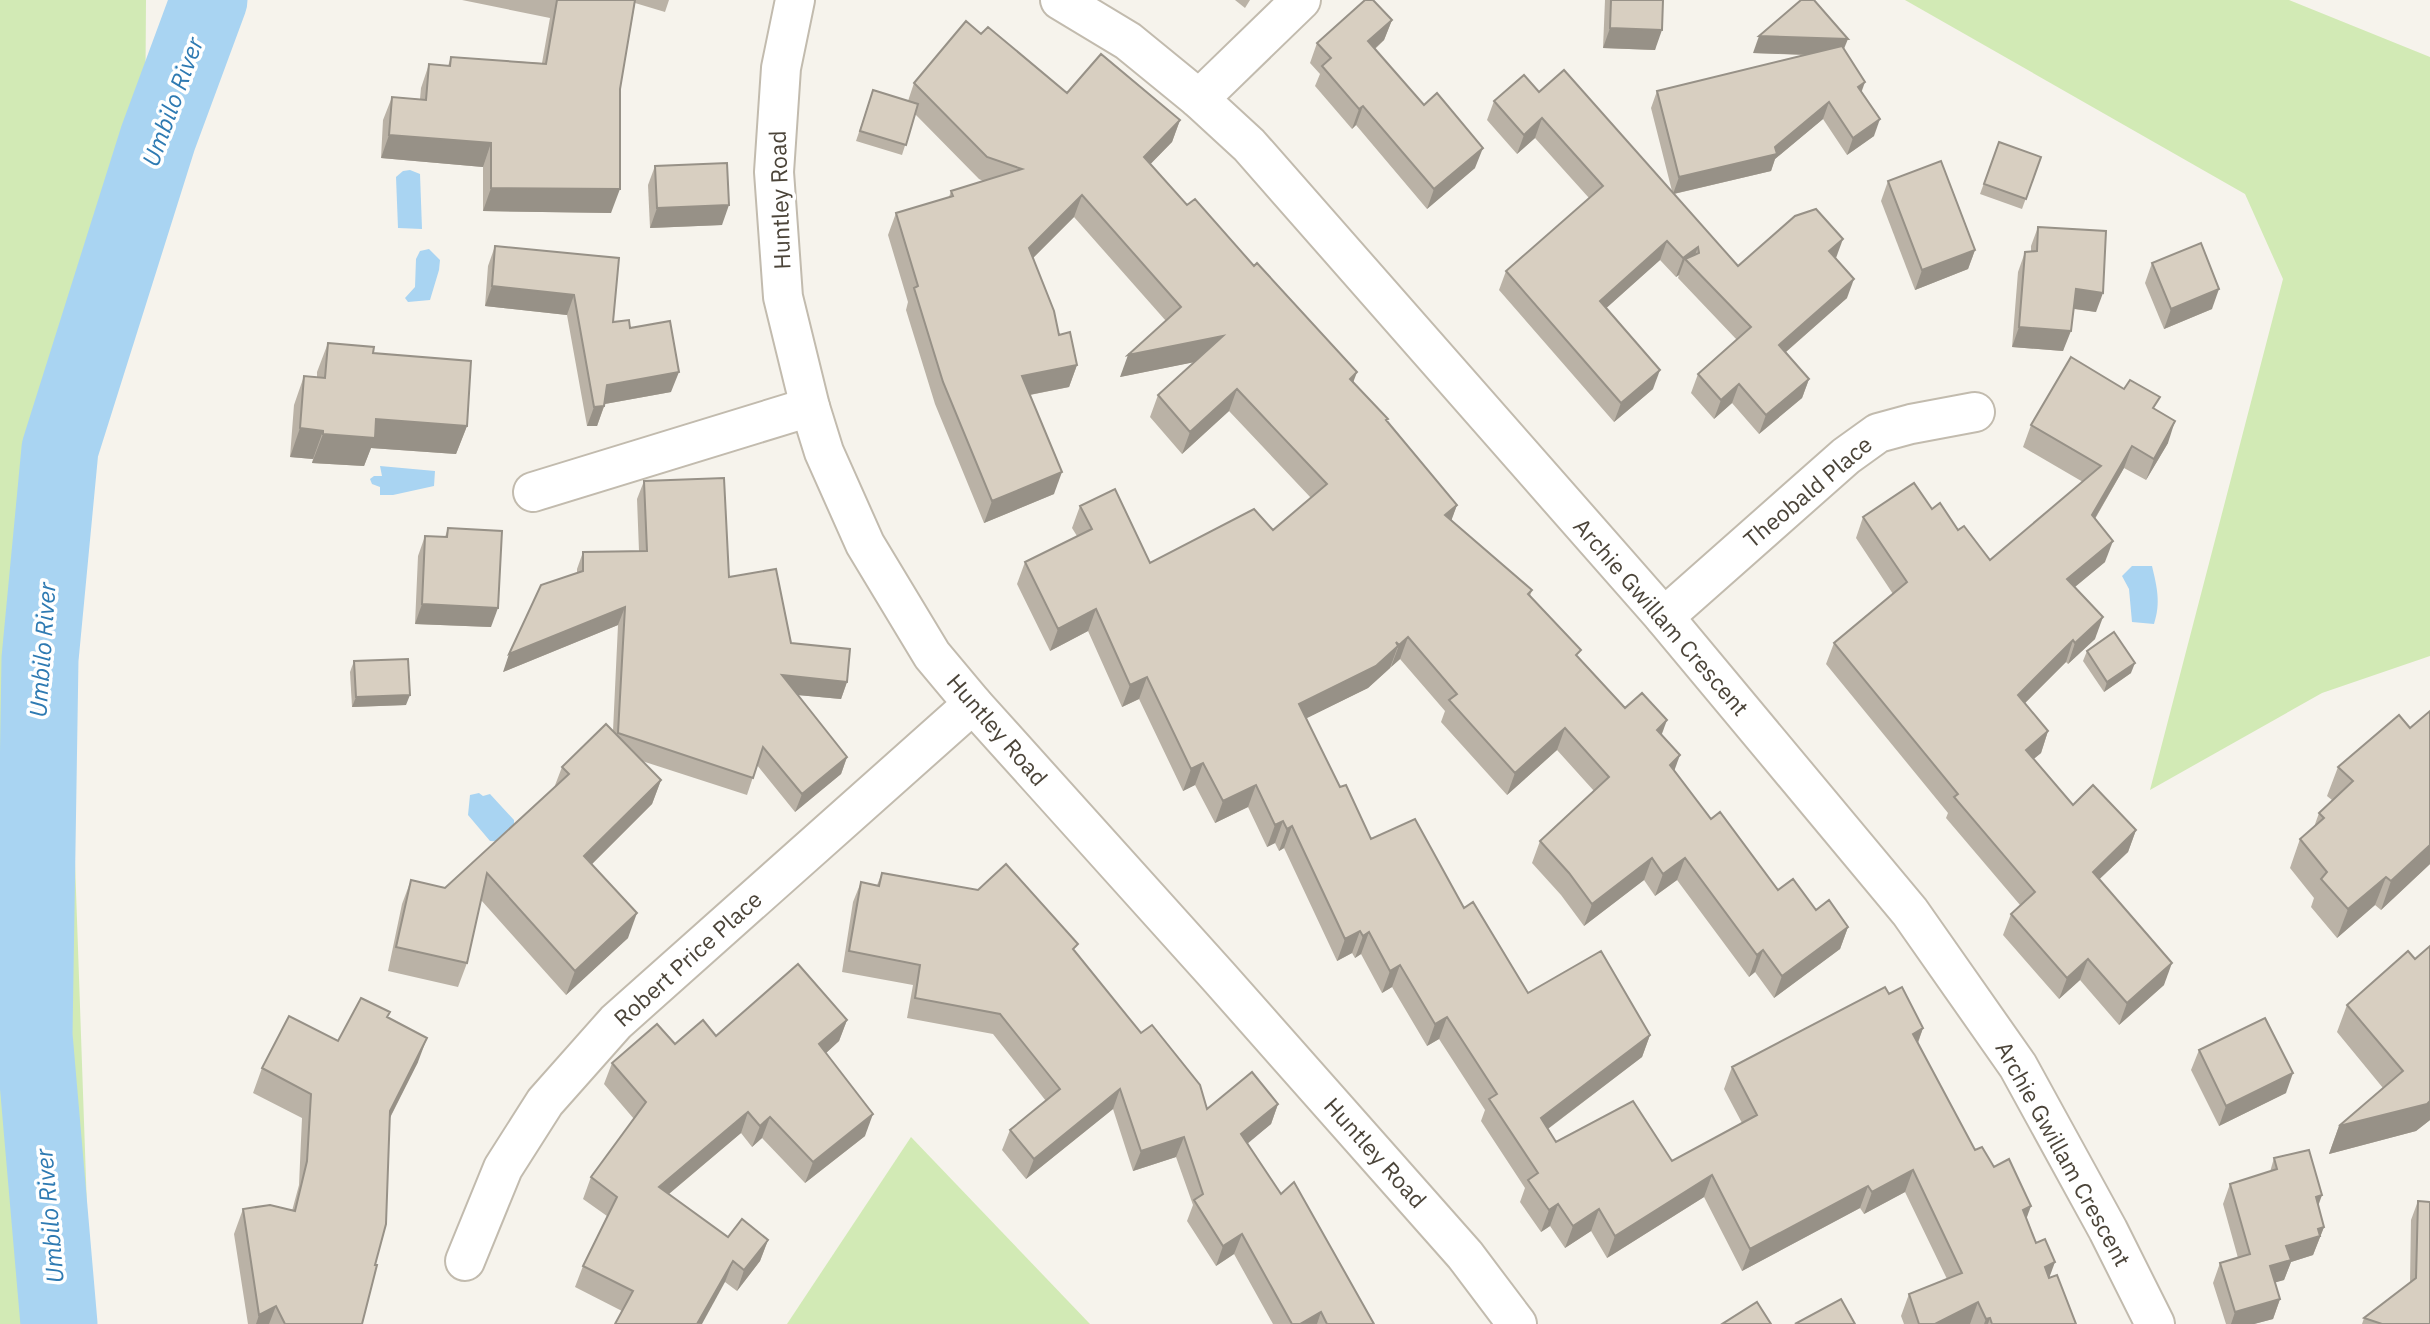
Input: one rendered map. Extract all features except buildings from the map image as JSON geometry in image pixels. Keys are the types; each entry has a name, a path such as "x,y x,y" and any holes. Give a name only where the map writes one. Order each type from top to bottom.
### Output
{"street":[{"name":"Huntley Road","path":"794,0 781,68 774,172 783,297 824,452 865,544 932,655 1465,1255 1517,1324"},
{"name":"Archie Gwillam Crescent","path":"1060,0 1128,41 1199,99 1249,145 1664,617 1910,912 2018,1066 2108,1230 2155,1324"},
{"path":"1199,99 1301,0"},
{"path":"533,492 810,407"},
{"name":"Theobald Place","path":"1664,617 1846,456 1878,433 1975,412"},
{"name":"Robert Price Place","path":"465,1261 503,1168 545,1102 616,1022 973,704"}],"green space":[{"path":"0,0 146,0 145,144 64,544 91,1324 0,1324"},
{"path":"1905,0 2289,0 2430,57 2430,656 2322,693 2150,790 2283,279 2245,194"},
{"path":"911,1137 1090,1324 787,1324"}],"water":[{"path":"410,170 420,174 422,229 398,228 396,177 403,171"},
{"path":"429,249 440,260 430,300 408,302 405,298 415,287 416,259 420,251"},
{"path":"380,466 435,471 434,486 393,495 380,495 380,487 372,484 370,479 382,476"},
{"path":"2132,566 2152,566 2158,602 2154,624 2132,622 2129,589 2122,576"},
{"path":"479,793 483,796 490,794 514,820 514,834 507,842 490,841 468,815 470,795"}],"waterway":[{"name":"Umbilo River","path":"59,1324 34,1035 40,659 60,449 158,138 209,0"}]}
